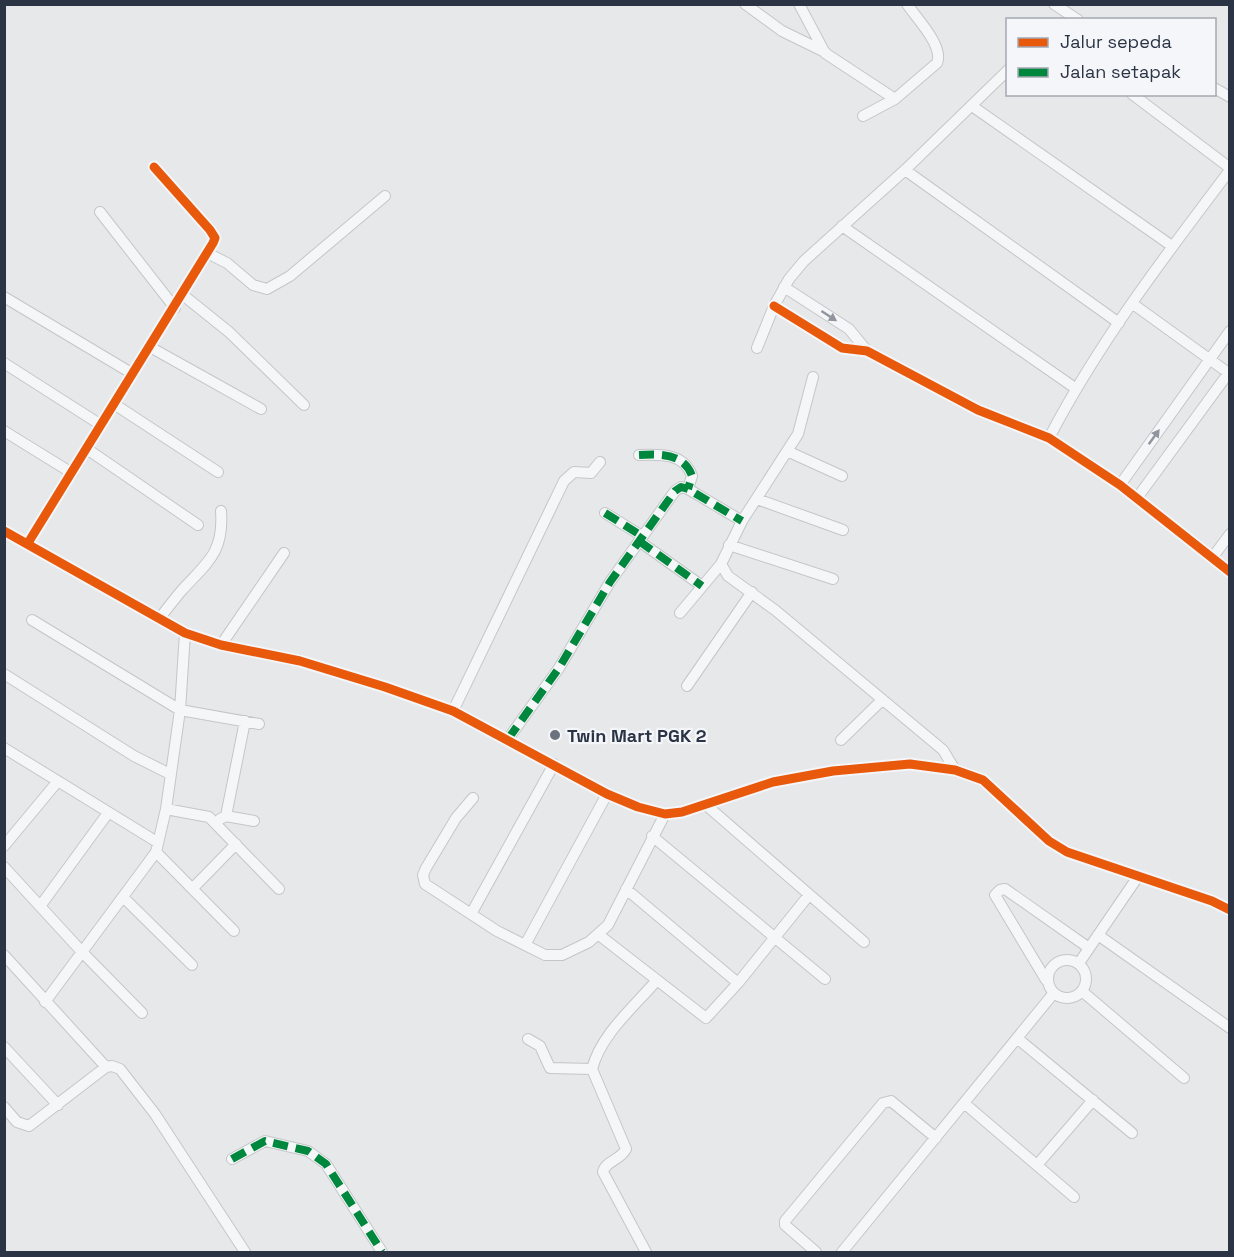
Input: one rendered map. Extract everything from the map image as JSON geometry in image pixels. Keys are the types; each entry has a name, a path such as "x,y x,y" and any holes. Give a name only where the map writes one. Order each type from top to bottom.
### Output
{"street":[{"path":"745,4 782,31 825,52 895,99"},
{"path":"799,4 825,52"},
{"path":"863,116 895,99 937,63 939,57 937,49 907,4"},
{"path":"1054,4 1075,18"},
{"path":"757,348 784,287 804,261 905,170 1006,72"},
{"path":"1216,89 1230,97"},
{"path":"1049,438 1075,388 1172,246 1230,169 1135,96"},
{"path":"972,106 1172,246"},
{"path":"28,543 213,243 213,235 154,167"},
{"path":"905,170 1119,323"},
{"path":"207,253 227,263 253,285 267,289 290,276 385,196"},
{"path":"100,212 175,308"},
{"path":"842,226 1075,388"},
{"path":"784,287 849,329 867,351"},
{"path":"183,295 229,332 304,405"},
{"path":"4,297 133,374"},
{"path":"1133,304 1229,372 1137,498"},
{"path":"774,306 842,348 867,351 978,410 1049,438 1120,485 1230,573"},
{"path":"1120,485 1230,330"},
{"path":"150,347 261,409"},
{"path":"4,363 102,425"},
{"path":"681,613 721,564 742,522 801,427 813,377"},
{"path":"114,404 218,472"},
{"path":"4,431 72,473"},
{"path":"87,449 198,525"},
{"path":"787,451 842,476"},
{"path":"639,455 665,455 682,461 692,476 688,489"},
{"path":"453,711 564,482 574,472 591,473 600,462"},
{"path":"508,739 559,668 610,582 675,491 681,487 688,489 742,522"},
{"path":"757,499 843,530"},
{"path":"159,619 184,587 210,562 221,537 221,511"},
{"path":"605,513 702,586"},
{"path":"4,531 185,633 221,645 300,661 453,711 607,794 665,814 706,805 772,782 833,771 910,764 955,770 983,780 1049,841 1066,852 1137,878 1212,901 1230,910"},
{"path":"1212,558 1230,534"},
{"path":"729,545 833,579"},
{"path":"221,645 284,554"},
{"path":"721,564 728,576 753,592 943,750 955,770"},
{"path":"687,686 753,592"},
{"path":"32,620 180,710 259,724"},
{"path":"45,1002 83,953 156,847 166,809 180,710 185,633"},
{"path":"4,674 134,756 170,774"},
{"path":"841,740 881,700"},
{"path":"226,816 245,722"},
{"path":"4,748 108,813 156,847 234,931"},
{"path":"471,914 554,764"},
{"path":"4,846 58,782"},
{"path":"525,945 607,794"},
{"path":"473,798 456,818 423,875 429,888 545,955 562,956 599,934 608,924 665,814"},
{"path":"706,805 864,942"},
{"path":"166,809 205,816 214,821 279,889"},
{"path":"40,905 108,813"},
{"path":"214,821 226,816 254,821"},
{"path":"652,836 825,979"},
{"path":"193,888 236,844"},
{"path":"4,867 142,1013"},
{"path":"1079,963 1137,878"},
{"path":"626,889 738,982"},
{"path":"1083,992 1068,999 1053,994 995,895 1005,889 1089,948"},
{"path":"599,934 706,1018 809,895"},
{"path":"123,897 192,965"},
{"path":"1098,935 1230,1028"},
{"path":"4,955 106,1067"},
{"path":"1046,980 1051,966 1058,962 1064,959 1079,963 1087,977 1083,992"},
{"path":"646,1252 603,1172 607,1165 620,1157 626,1149 592,1069 595,1057 607,1037 657,980"},
{"path":"1083,992 1184,1078"},
{"path":"842,1252 1053,994"},
{"path":"1017,1038 1132,1133"},
{"path":"528,1039 542,1048 550,1068 592,1069"},
{"path":"4,1047 58,1105"},
{"path":"4,1107 16,1122 25,1126 58,1105 106,1067 116,1066 155,1114 245,1252"},
{"path":"1037,1165 1093,1100"},
{"path":"816,1252 785,1225 786,1218 883,1103 891,1101 936,1138"},
{"path":"964,1103 1074,1197"},
{"path":"232,1159 265,1141 316,1154 326,1164 382,1252"}],"marked path":[{"path":"639,455 670,456 683,463 692,476 688,489"},
{"path":"508,739 559,668 610,582 675,491 681,487 688,489 742,521"},
{"path":"605,513 642,536"},
{"path":"639,541 702,586"},
{"path":"232,1159 265,1141 308,1151 326,1164 382,1252"}],"cycle path":[{"path":"28,543 215,238 154,167"},
{"path":"774,306 842,348 867,351 978,410 1049,438 1120,485 1230,572"},
{"path":"4,531 185,633 221,645 300,661 453,711 607,794 638,807 665,814 682,812 773,782 833,771 910,764 955,770 983,780 1049,841 1067,852 1212,901 1230,910"}],"place":[{"name":"Twin Mart PGK 2","path":"555,735"}]}
